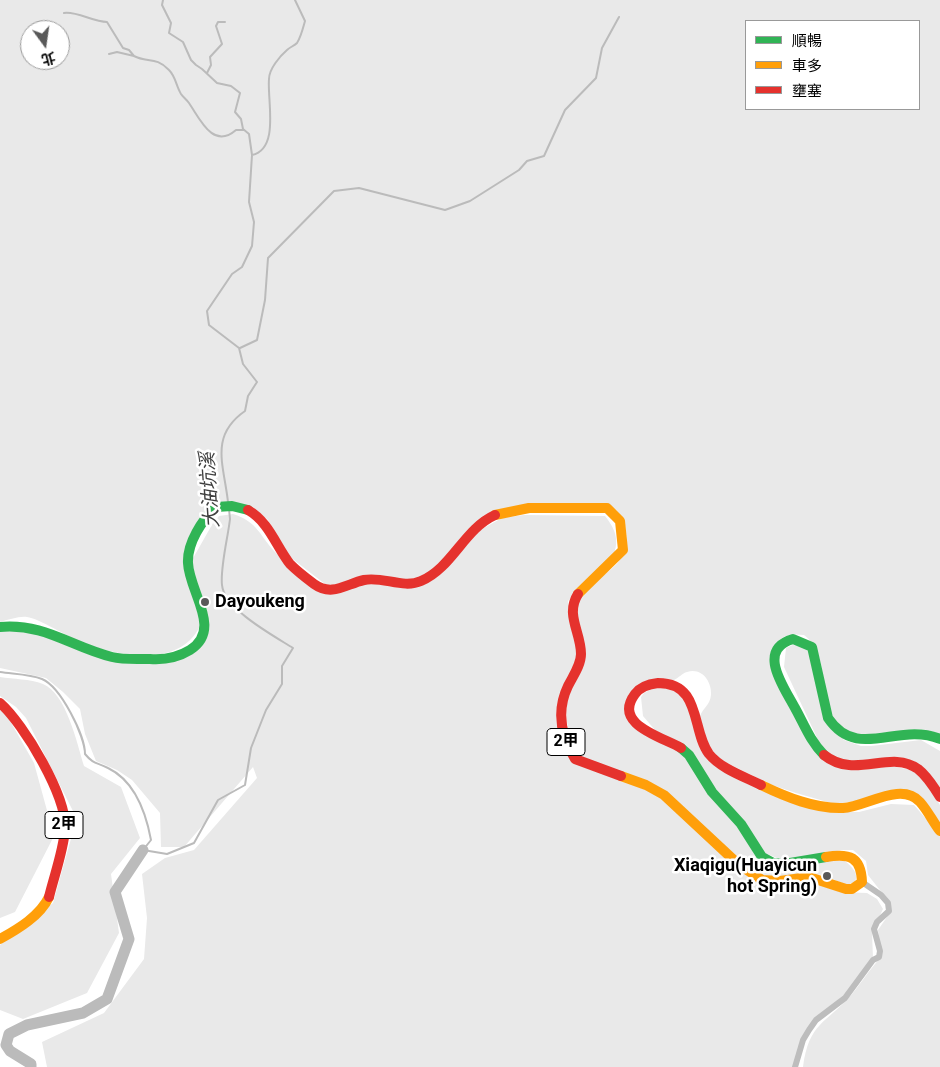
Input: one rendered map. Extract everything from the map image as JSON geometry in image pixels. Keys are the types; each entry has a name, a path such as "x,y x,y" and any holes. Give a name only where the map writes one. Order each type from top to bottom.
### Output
{"main road":[{"name":"2甲","path":"0,627 30,625 113,657 163,660 194,648 203,636 206,625 188,564 201,523 216,507 234,506 251,510 265,523 290,564 312,583 322,589 332,590 370,579 409,584 419,582 435,571 477,526 488,517 507,511 608,508 620,522 623,550 614,562 578,593 572,608 581,658 565,691 561,705 561,720 565,740 575,759 646,785 659,792 737,863 762,880 771,882 809,877 846,889 852,889 862,882"},
{"path":"940,739 920,731 871,741 860,741 840,734 826,715 817,662 812,647 794,639 782,643 778,648 775,664 777,674 810,737 826,757 848,768 898,763 914,767 930,782 940,797"},
{"path":"862,882 861,867 858,860 844,855 781,865 765,860 752,845 741,824 709,788 686,751 678,743 641,731 634,723 630,716 630,706 632,698 638,689 658,683 673,686 687,693 693,704 705,749 711,756 770,789 802,800 837,808 855,806 893,796 910,795 917,798 940,831"},
{"name":"2甲","path":"0,703 11,712 43,762 62,811 65,829 49,899 41,909 19,928 0,939"}],"street":[{"path":"795,1067 803,1040 816,1020 845,998 873,960 879,957 880,951 874,930 877,922 889,910 888,903 862,882"}],"shaded area":[{"path":"0,0 940,0 940,736 929,731 917,729 880,736 855,734 842,727 833,718 825,695 819,656 813,645 804,635 788,635 784,637 778,642 773,652 813,746 837,767 896,767 912,770 925,782 940,805 940,826 914,793 831,803 772,785 721,760 706,744 700,716 711,695 710,685 705,677 692,671 674,680 646,683 627,714 673,743 739,824 756,858 845,861 855,873 855,882 847,885 822,875 800,873 782,878 766,878 740,861 668,795 584,759 570,736 567,718 570,691 581,667 576,613 582,595 616,565 626,545 626,531 623,520 619,513 610,506 493,512 427,575 420,578 332,586 325,584 290,557 268,520 253,507 231,503 210,506 197,524 187,552 202,621 194,636 181,647 167,653 150,655 132,655 115,652 83,643 32,618 21,617 0,622"},
{"path":"233,514 253,525 281,557 298,573 323,591 367,583 396,586 437,576 482,529 502,518 524,515 605,516 615,532 616,548 614,554 611,560 568,601 577,647 576,660 561,691 570,756 649,788 756,880 814,881 840,892 867,893 877,899 883,909 872,932 873,959 846,993 815,1020 793,1067 47,1067 42,1042 104,1013 144,959 147,918 142,874 165,858 194,850 257,778 253,767 184,847 161,847 160,813 132,780 117,770 96,761 85,734 80,709 46,678 0,668 0,632 32,629 88,654 162,661 204,639 192,560 219,516"},
{"path":"795,644 809,648 822,700 844,740 861,746 871,746 921,740 940,751 940,792 917,765 856,765 831,757 819,742 784,667 786,648"},
{"path":"0,677 38,682 51,689 58,697 70,720 84,766 121,787 140,838 111,874 119,933 87,993 23,1019 0,1010 0,945 53,903 72,835 73,811 26,718 16,707 0,696"},
{"path":"658,686 683,694 714,762 829,812 859,812 891,804 914,805 940,835 940,1067 803,1067 806,1052 814,1032 852,994 881,957 878,930 889,914 883,894 868,875 866,861 853,850 842,850 784,861 765,853 740,817 715,792 695,760 655,730 643,716 641,697 644,693"},
{"path":"0,708 5,712 34,763 54,836 15,912 0,918"}],"waterway":[{"name":"大油坑溪","path":"163,0 162,5 171,23 169,33 183,42 191,60 217,83 231,86 240,93 235,112 241,119 243,129 249,134 252,155 249,202 254,222 252,246 242,267 232,274 207,311 209,325 239,348 243,364 257,382 248,396 245,411 234,421 223,441 222,464 228,502"},
{"name":"大油坑溪","path":"252,155 261,151 266,144 269,134 269,75 281,56 297,43 305,21 295,0"},
{"path":"64,13 107,22 123,48 139,58 156,61 169,70 181,94 203,124 214,134 220,136 228,135 236,130 243,130"},
{"path":"240,348 257,340 265,300 268,258 334,191 359,188 445,210 470,201 519,170 527,161 544,156 565,110 596,78 602,48 619,17"},
{"path":"207,73 211,65 210,57 222,44 216,26 218,22 225,22"},
{"path":"109,54 117,52 134,56"},
{"name":"大油坑溪","path":"0,672 37,677 49,684 57,692 71,713 88,758 117,774 132,789 138,799 146,819 151,840 143,850 167,854 194,843 218,800 245,785 251,748 266,710 282,684 282,666 293,648 251,621 231,603 225,594 222,578 230,519 229,509"},
{"path":"31,1067 31,1064 10,1051 6,1045 9,1034 27,1025 83,1013 107,999 129,939 115,892 143,850"}],"traffic: fast":[{"path":"0,627 16,627 44,632 97,653 117,658 160,659 175,657 185,653 199,641 204,632 202,610 188,563 188,555 196,532 216,507 232,506 248,510"},
{"path":"824,755 808,732 776,670 774,660 776,651 782,644 793,639 812,647 828,718 840,731 852,737 866,739 909,734 940,739"},
{"path":"681,748 689,755 712,792 741,824 762,857 773,863 784,864 826,857"}],"traffic: slow":[{"path":"495,515 529,508 607,508 620,521 623,550 578,594"},
{"path":"621,776 646,785 664,795 737,863 762,880 780,881 809,877 846,889 852,889 862,882 859,867 853,859 842,856 826,857"},
{"path":"761,785 801,801 832,808 852,807 893,794 912,796 923,805 940,831"},
{"path":"0,939 34,916 49,897"}],"traffic: jam":[{"path":"248,510 267,528 290,564 314,584 321,588 333,590 371,579 407,584 421,581 441,567 475,529 495,515"},
{"path":"578,594 574,602 573,616 581,658 564,695 561,714 563,732 575,759 621,776"},
{"path":"681,748 643,729 635,722 630,714 630,705 639,689 658,683 672,685 682,691 689,699 703,744 709,754 720,764 761,785"},
{"path":"0,703 21,727 43,762 52,781 64,816 64,838 49,897"},
{"path":"824,755 836,762 848,765 884,762 907,764 918,769 940,797"}],"place":[{"name":"Dayoukeng","path":"205,602"},
{"name":"Xiaqigu(Huayicun hot Spring)","path":"827,876"}]}
